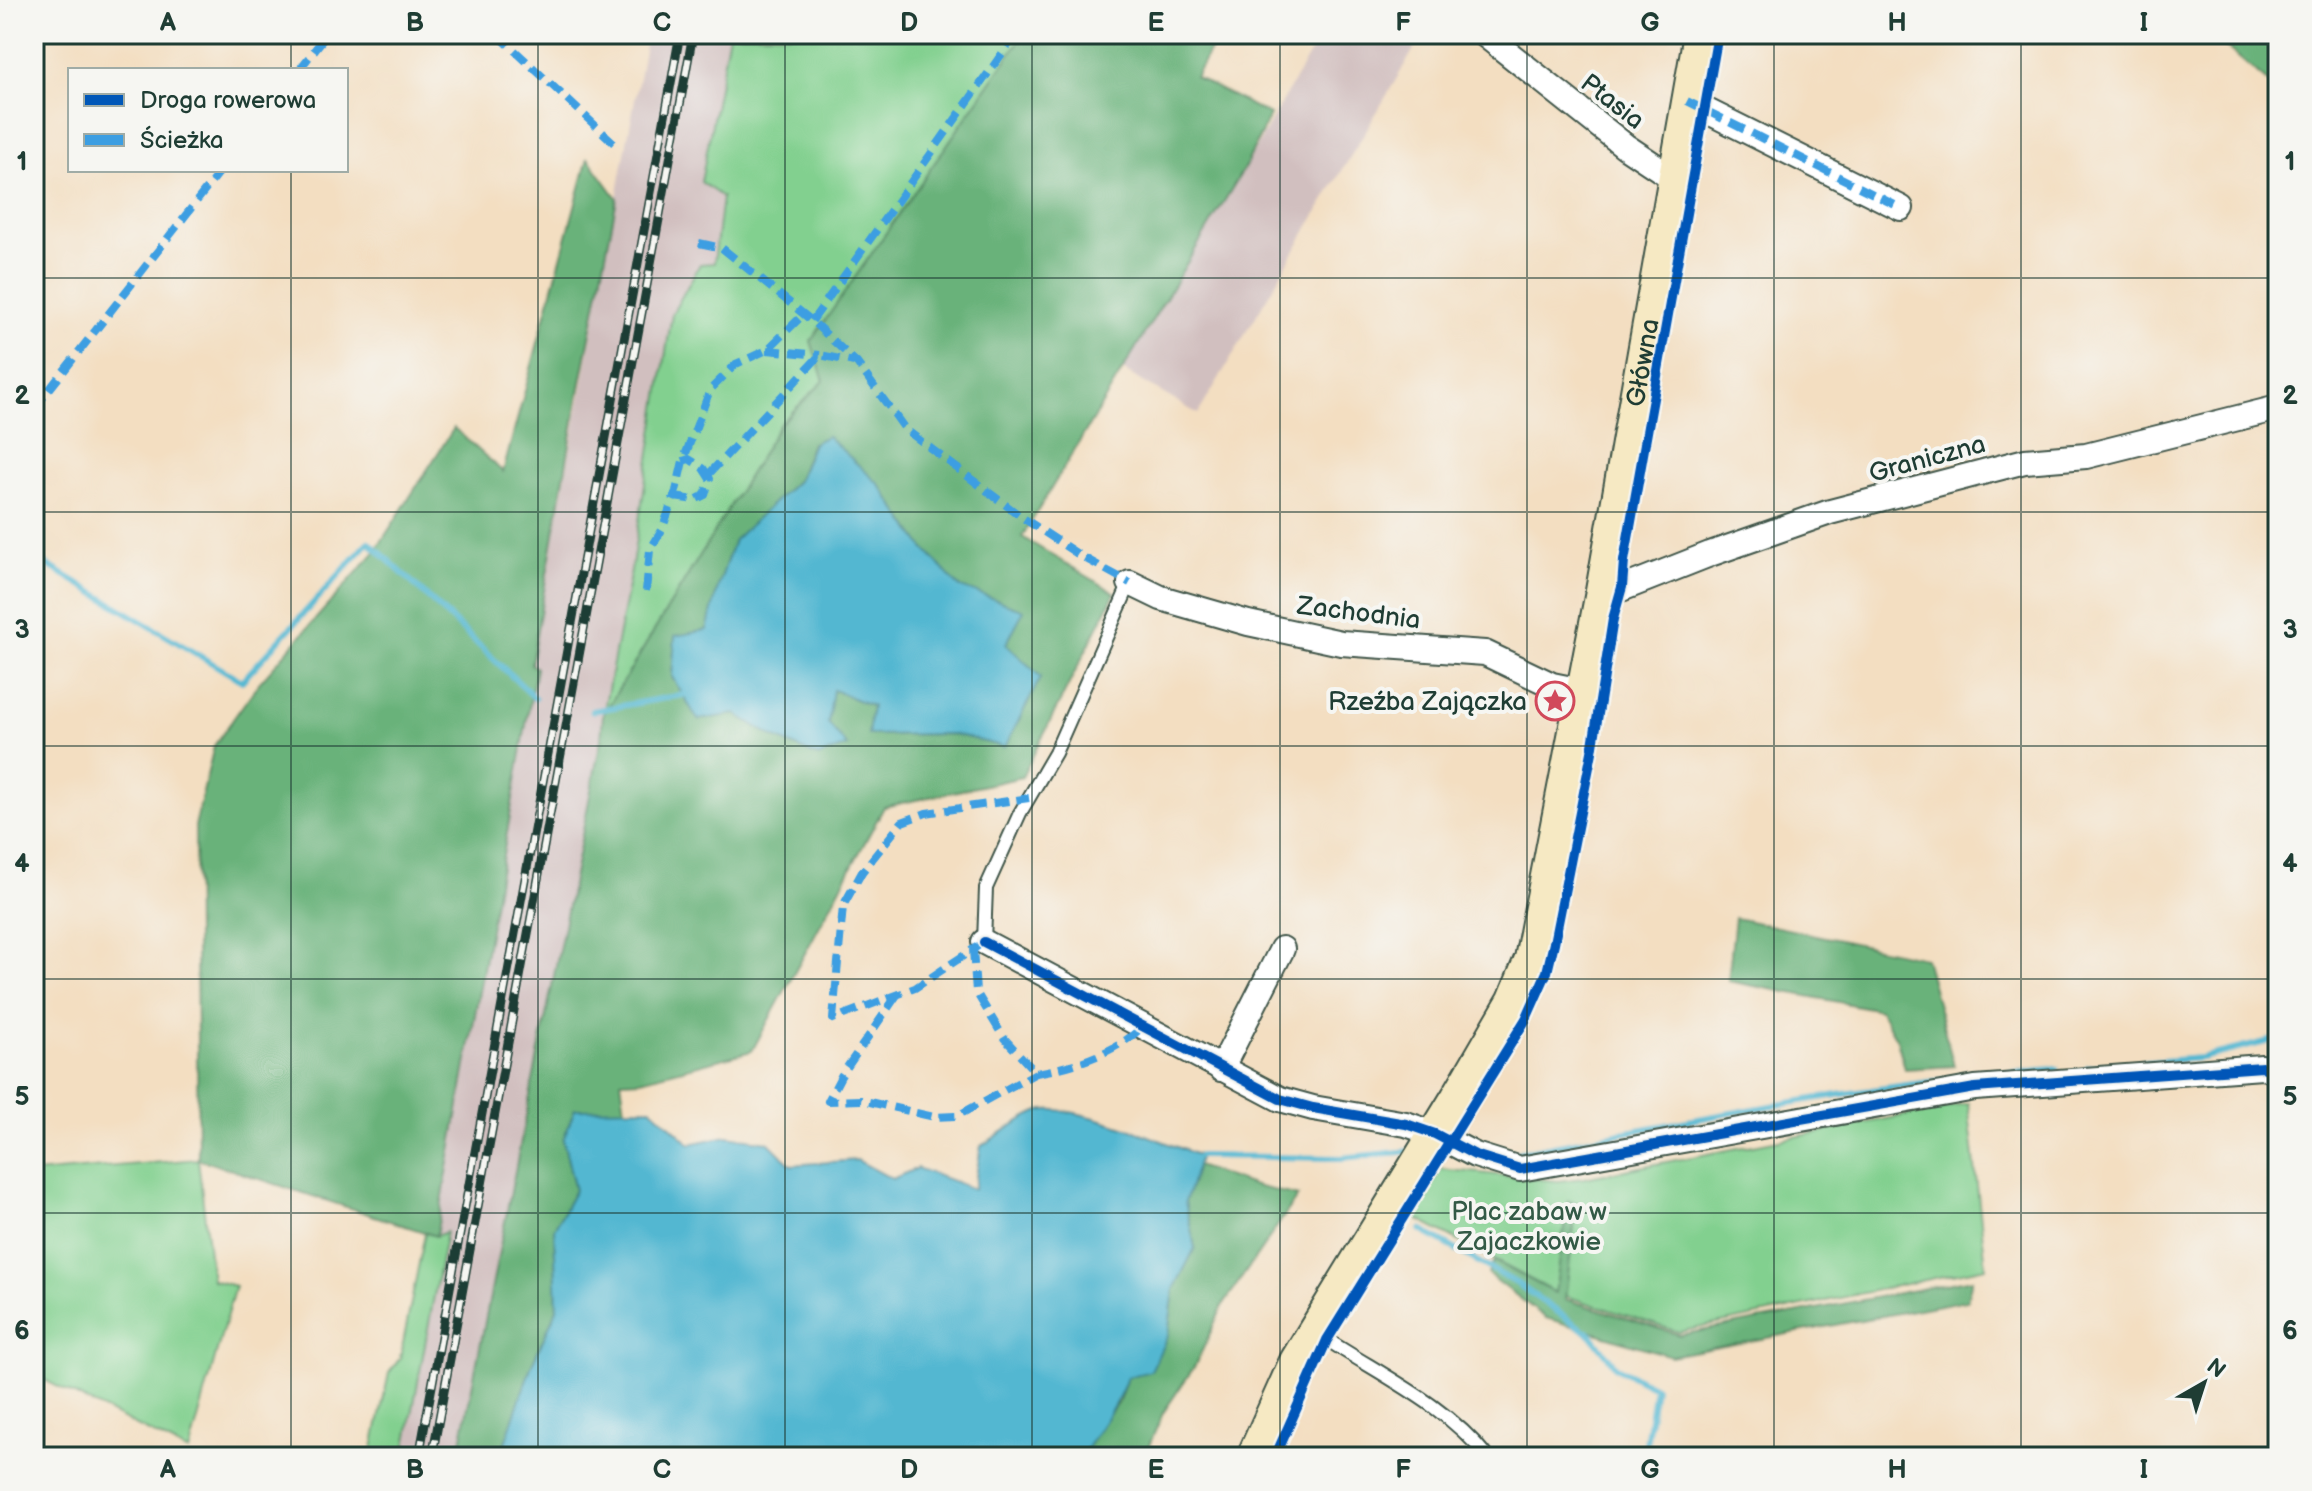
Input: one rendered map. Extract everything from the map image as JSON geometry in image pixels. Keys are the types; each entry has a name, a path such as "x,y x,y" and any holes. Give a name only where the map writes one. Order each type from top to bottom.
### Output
{"main road":[{"name":"Główna","path":"1253,1457 1296,1361 1514,1000 1531,959 1601,597 1700,34"}],"street":[{"name":"Ptasia","path":"1484,34 1625,146 1673,178"},
{"path":"1687,101 1901,208"},
{"name":"Graniczna","path":"1601,597 1830,512 2025,461 2086,456 2278,408"},
{"name":"Zachodnia","path":"1130,583 1161,598 1248,623 1341,643 1485,653 1552,685 1582,691"},
{"path":"984,942 1280,1099 1313,1108 1406,1124 1435,1134 1475,1155 1520,1169 1975,1088 2262,1067 2278,1072"},
{"path":"1221,1069 1282,949"}],"lane":[{"path":"984,942 986,888 1020,813 1055,753 1130,583"},
{"path":"1314,1331 1439,1412 1473,1439 1487,1457"}],"shaded area":[{"path":"647,34 729,34 701,182 723,197 714,263 672,314 601,740 458,1457 404,1457 446,1233 436,1236 536,669 531,664"},
{"path":"1321,34 1423,34 1198,414 1121,369 1246,165"}],"green space":[{"path":"729,34 1024,34 811,341 824,381 780,424 603,715 632,565 672,314 700,264 714,263 722,197 701,182"},
{"path":"1024,34 1219,34 1195,77 1270,115 1246,165 1022,537 1115,593 1022,777 884,807 752,1051 641,1080 621,1081 625,1109 575,1109 563,1140 575,1190 554,1229 557,1309 532,1364 500,1457 458,1457 601,740 603,715 780,424 824,381 811,341","holes":["812,443 879,484 922,546 1006,644 1005,747 954,734 869,735 872,706 832,689 828,724 774,737 736,714 698,719 672,677 675,636 707,631 734,540 798,480"]},
{"path":"2211,34 2278,34 2278,91"},
{"path":"588,158 617,198 531,664 536,668 436,1236 198,1159 195,826 214,746 258,684 374,553 454,428 503,472"},
{"path":"1735,918 1925,958 1954,1066 1905,1069 1897,1040 1880,1010 1728,981"},
{"name":"Plac zabaw w Zajaczkowie","path":"1968,1103 1986,1267 1679,1332 1556,1293 1413,1217 1441,1169 1558,1181 1584,1178"},
{"path":"198,1159 212,1280 235,1286 189,1452 34,1375 34,1173"},
{"path":"1197,1166 1255,1186 1298,1196 1223,1305 1196,1364 1163,1413 1144,1457 1082,1457 1119,1401 1127,1377 1168,1335 1174,1289 1195,1248 1185,1202"},
{"path":"1568,1201 1577,1203 1565,1299 1680,1335 1972,1279 1967,1300 1671,1356 1546,1318 1488,1274 1494,1261 1555,1293"},
{"path":"446,1232 404,1457 371,1457 389,1373 400,1358 425,1233 436,1236"}],"water":[{"path":"827,436 879,484 922,546 958,586 1024,610 1006,644 1041,677 1005,747 953,734 868,735 872,706 833,690 828,723 847,746 818,757 774,737 736,714 698,720 672,677 675,636 707,630 734,540 798,480 813,443"},
{"path":"651,1108 690,1144 727,1136 768,1142 791,1165 857,1160 892,1179 917,1168 974,1189 981,1146 1040,1111 1054,1110 1095,1118 1200,1156 1185,1202 1195,1248 1174,1289 1168,1335 1151,1371 1127,1377 1112,1409 1082,1457 500,1457 532,1364 557,1309 554,1229 575,1190 563,1140 575,1109"}],"waterway":[{"path":"34,557 242,681 369,542 535,698"},
{"path":"592,711 683,695"},
{"path":"2088,1067 2201,1058 2278,1039"},
{"path":"1511,1154 1850,1093 2056,1069"},
{"path":"1200,1156 1341,1158 1411,1151"},
{"path":"1421,1230 1516,1283 1591,1335 1616,1367 1655,1387 1645,1450"}],"railway":[{"path":"419,1457 680,34"},
{"path":"432,1457 693,34"}],"marked path":[{"path":"301,68 327,34"},
{"path":"497,34 614,143"},
{"path":"812,321 1016,34"},
{"path":"1687,101 1901,208"},
{"path":"34,409 219,172"},
{"path":"699,243 722,248 812,321 857,363 905,429 1023,518 1079,555 1130,583"},
{"path":"646,591 650,550 662,530 683,461 710,390 736,364 767,350 804,314"},
{"path":"767,350 820,355"},
{"path":"708,475 820,355 854,362"},
{"path":"674,497 695,500 705,495 710,479 703,468 689,459 683,461"},
{"path":"984,942 915,988 833,1019 843,906 862,872 902,822 926,813 1029,798"},
{"path":"973,949 976,992 1004,1038 1036,1073 1093,1058 1120,1044 1142,1027"},
{"path":"897,995 841,1076 828,1101 861,1100 934,1117 957,1116 1036,1073"}],"cycle path":[{"path":"1275,1457 1327,1340 1526,1019 1547,972 1592,752 1718,34"},
{"path":"984,942 1280,1099 1313,1108 1406,1124 1435,1134 1475,1155 1520,1169 1975,1088 2262,1067 2278,1072"}],"place":[{"name":"Rzeźba Zajączka","path":"1555,701"}]}
